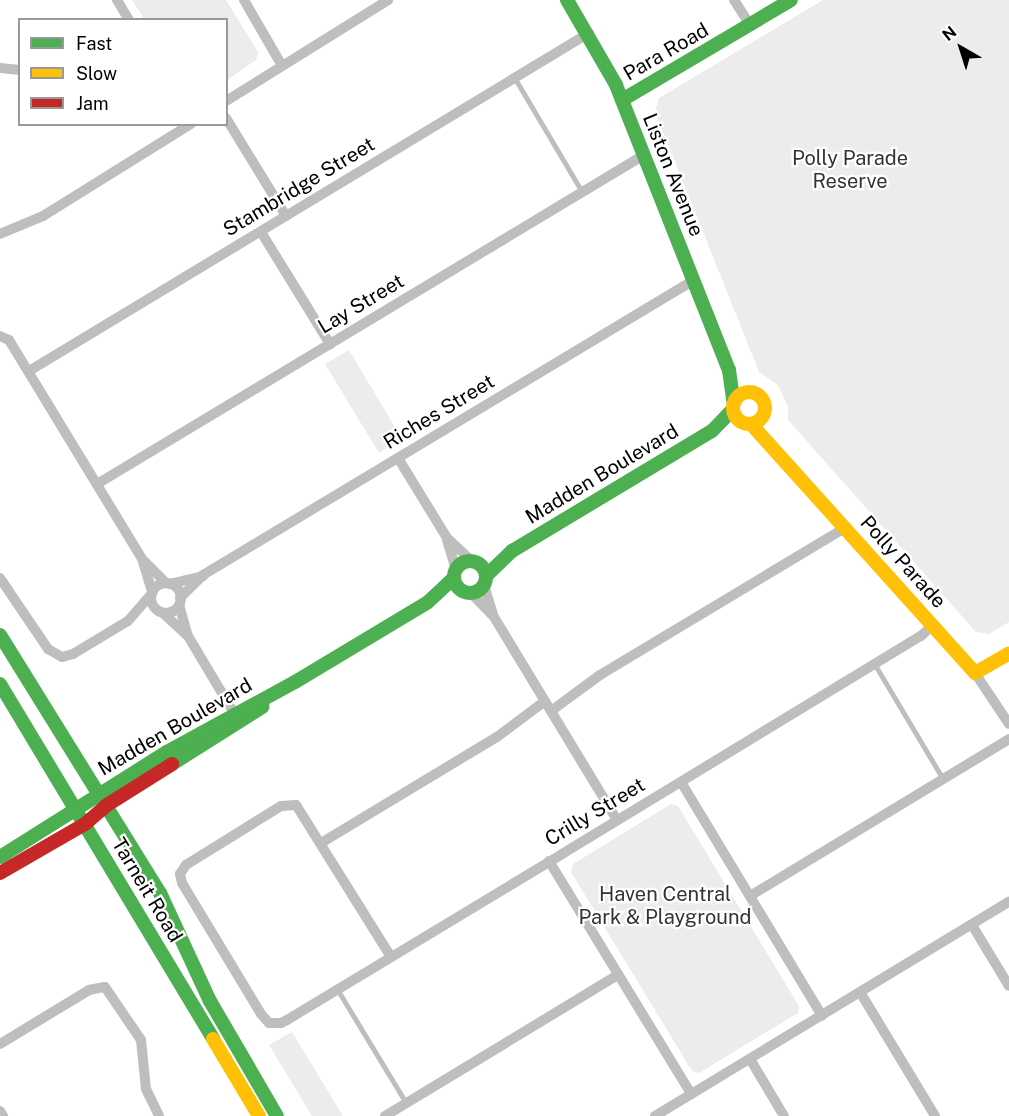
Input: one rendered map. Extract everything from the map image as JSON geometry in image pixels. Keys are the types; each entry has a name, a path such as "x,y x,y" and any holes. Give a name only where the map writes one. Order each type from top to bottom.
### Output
{"street":[{"path":"117,0 127,18"},
{"path":"244,0 281,63"},
{"path":"228,100 281,63 388,0"},
{"name":"Liston Avenue","path":"567,0 589,33 622,100 729,370 733,407"},
{"path":"734,0 750,25"},
{"name":"Para Road","path":"622,100 791,0"},
{"name":"Stambridge Street","path":"28,371 589,33"},
{"path":"0,68 18,70"},
{"path":"228,121 286,216"},
{"path":"0,234 43,216 188,126"},
{"name":"Lay Street","path":"97,484 644,155"},
{"path":"261,231 330,344"},
{"name":"Riches Street","path":"180,601 203,575 694,280"},
{"path":"0,336 9,340 142,559 152,593 152,603 188,636 237,718"},
{"name":"Liston Avenue","path":"729,370 750,392"},
{"path":"750,392 760,396 765,411 760,420 746,423 733,407 740,395 750,392"},
{"name":"Madden Boulevard","path":"712,431 733,407"},
{"name":"Polly Parade","path":"765,411 776,448"},
{"name":"Madden Boulevard","path":"428,603 455,573 475,561 512,551 712,431 746,423"},
{"name":"Polly Parade","path":"746,423 776,448 975,673"},
{"path":"398,458 447,538 455,573 466,592 494,617 617,820"},
{"path":"551,711 600,675 846,527"},
{"path":"447,538 475,561 485,580 494,617"},
{"name":"Madden Boulevard","path":"0,857 77,811 103,799 428,603 466,592 485,580 512,551"},
{"path":"142,559 177,589 188,636"},
{"name":"Riches Street","path":"168,583 203,575"},
{"path":"0,578 48,649 58,656 73,654 128,621 161,612 180,601"},
{"path":"128,621 152,593 168,583"},
{"name":"Crilly Street","path":"321,843 301,809 287,804 186,865 180,874 182,884 261,1014 273,1024 287,1020 875,665 921,636 933,625"},
{"path":"0,635 160,893 210,1001 276,1116"},
{"path":"1009,653 975,673 1009,724"},
{"name":"Tarneit Road","path":"0,684 259,1116"},
{"path":"391,957 321,843 497,737 545,701"},
{"path":"750,896 1009,739"},
{"path":"681,782 822,1016"},
{"path":"0,873 85,824 103,799"},
{"path":"549,861 691,1094"},
{"path":"655,1116 1009,903"},
{"path":"972,925 1009,986"},
{"path":"385,1116 618,975"},
{"path":"0,1044 89,990 105,987 141,1040 146,1089 159,1116"},
{"path":"860,992 935,1116"},
{"path":"750,1059 784,1116"},
{"path":"0,1111 3,1116"}],"lane":[{"path":"514,77 582,192"},
{"path":"875,665 944,779"},
{"path":"337,989 406,1103"}],"green space":[{"path":"132,0 226,0 258,52 256,60 228,79 228,18 143,18"},
{"name":"Polly Parade Reserve","path":"823,0 1009,0 1009,622 989,634 976,632 788,420 788,406 778,385 759,372 655,112 659,98"},
{"path":"349,350 402,439 379,453 325,364"},
{"name":"Haven Central Park & Playground","path":"671,804 678,806 799,1006 798,1013 699,1073 692,1071 571,872 573,864"},
{"path":"292,1032 343,1116 312,1116 269,1045"}],"traffic: fast":[{"path":"567,0 616,85 729,370 734,404"},
{"path":"622,100 791,0"},
{"path":"487,575 512,551 712,431 733,409"},
{"path":"470,561 482,565 486,577 482,589 470,593 458,589 454,577 458,565 470,561"},
{"path":"0,857 167,752 295,682 428,602 454,578"},
{"path":"0,635 160,893 210,1001 277,1116"},
{"path":"0,684 213,1039"},
{"path":"172,764 262,707"}],"traffic: slow":[{"path":"749,392 760,397 765,408 760,419 749,424 738,419 733,408 738,397 749,392"},
{"path":"751,424 975,673 1009,653"},
{"path":"213,1039 259,1116"}],"traffic: jam":[{"path":"0,873 85,824 107,805 172,764"}]}
